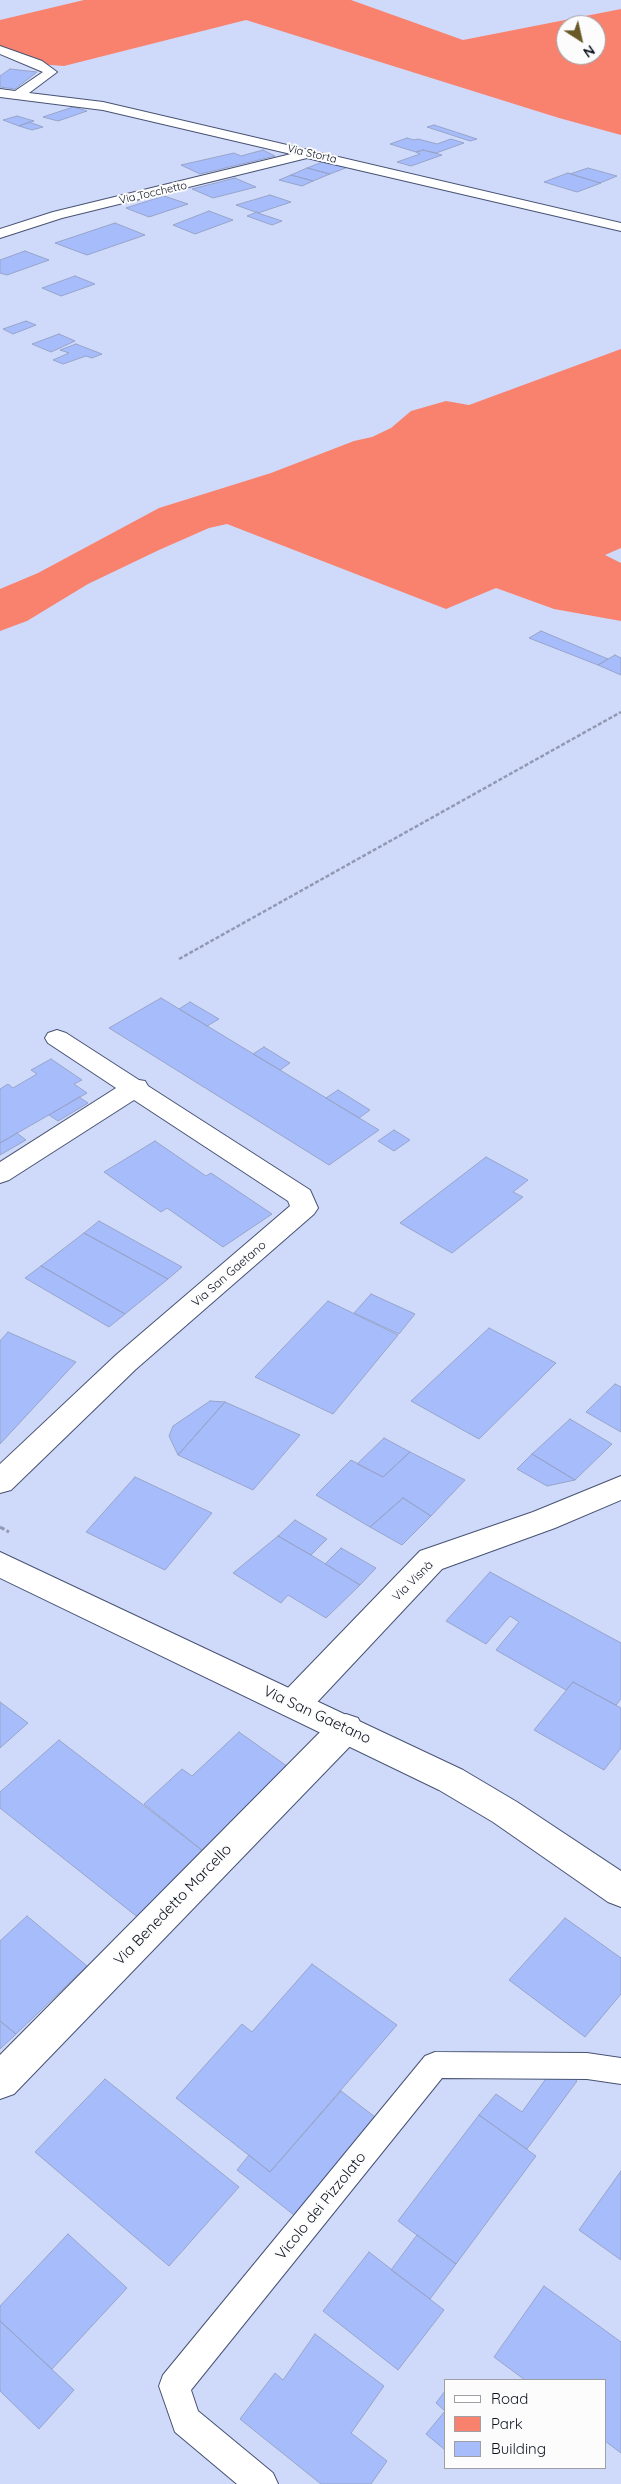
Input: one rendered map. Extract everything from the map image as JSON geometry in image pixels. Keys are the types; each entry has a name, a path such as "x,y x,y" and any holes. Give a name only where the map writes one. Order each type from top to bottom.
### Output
{"street":[{"path":"0,50 38,64 51,72 18,94"},
{"name":"Via Storta","path":"0,93 103,106 621,227"},
{"name":"Via Tocchetto","path":"0,234 58,215 239,172 307,153"},
{"name":"Via San Gaetano","path":"0,1482 126,1362 304,1208 300,1196 57,1038"},
{"path":"0,1174 136,1088"},
{"name":"Via Visnà","path":"294,1704 431,1560 544,1520 621,1487"},
{"name":"Via San Gaetano","path":"0,1564 346,1728 451,1780 513,1817 621,1891"},
{"name":"Via Benedetto Marcello","path":"0,2081 346,1728"}],"lane":[{"name":"Vicolo dei Pizzolato","path":"262,2484 186,2421 174,2386 435,2065 587,2066 621,2072"}],"path":[{"path":"179,959 621,712"}],"green space":[{"path":"84,0 351,0 463,40 556,22 556,65 606,65 606,15 590,15 621,9 621,135 559,118 246,20 64,66 38,64 0,50 0,20"},
{"path":"621,349 621,548 605,555 621,563 621,621 554,609 496,588 446,609 227,524 209,528 159,550 88,584 27,621 0,631 0,589 38,573 159,508 271,473 354,441 372,437 391,428 411,411 446,401 469,405"}],"building":[{"path":"10,69 37,72 15,89 0,87 0,76"},
{"path":"73,107 87,111 58,121 43,117"},
{"path":"17,116 34,121 19,126 3,120"},
{"path":"29,122 43,127 32,130 19,126"},
{"path":"434,125 477,139 470,141 427,127"},
{"path":"407,138 437,144 451,139 464,143 436,153 423,150 416,152 390,144"},
{"path":"263,150 275,156 200,174 181,165 234,153 241,156"},
{"path":"423,150 442,155 411,166 397,162 420,154 416,152"},
{"path":"325,161 348,167 330,174 307,168"},
{"path":"307,168 330,174 313,181 291,175"},
{"path":"588,168 617,176 600,183 570,174"},
{"path":"568,173 601,183 577,192 544,182"},
{"path":"291,175 313,181 302,186 279,180"},
{"path":"235,178 256,187 213,198 192,189"},
{"path":"270,195 291,202 258,213 236,205"},
{"path":"164,196 188,204 149,217 126,208"},
{"path":"209,211 233,220 195,234 173,225"},
{"path":"257,212 282,221 272,225 247,216"},
{"path":"115,223 145,235 87,255 55,243"},
{"path":"25,251 49,260 7,275 0,273 0,260"},
{"path":"75,276 95,284 61,296 42,288"},
{"path":"26,321 36,325 13,334 3,329"},
{"path":"59,334 75,341 51,352 32,344"},
{"path":"76,344 102,354 92,358 86,356 63,364 53,360 69,353 60,350"},
{"path":"541,631 608,659 598,665 529,638"},
{"path":"615,655 621,658 621,675 598,665"},
{"path":"161,998 379,1130 329,1165 109,1028"},
{"path":"190,1002 219,1019 207,1026 179,1009"},
{"path":"264,1047 290,1063 280,1070 253,1054"},
{"path":"51,1059 82,1080 74,1084 87,1093 0,1143 0,1089 8,1084 13,1088 37,1074 31,1070"},
{"path":"338,1090 370,1110 359,1118 326,1098"},
{"path":"79,1097 88,1103 58,1121 49,1115"},
{"path":"394,1130 410,1140 394,1151 378,1141"},
{"path":"17,1133 26,1140 0,1155 0,1143"},
{"path":"155,1141 206,1176 211,1173 272,1214 223,1247 167,1208 161,1212 104,1172"},
{"path":"486,1157 528,1180 513,1192 523,1197 452,1253 400,1223"},
{"path":"99,1221 182,1267 168,1279 84,1233"},
{"path":"84,1233 168,1279 125,1314 41,1266"},
{"path":"41,1266 125,1314 109,1327 25,1278"},
{"path":"371,1294 415,1314 399,1334 354,1313"},
{"path":"328,1301 398,1335 333,1414 255,1377"},
{"path":"489,1328 556,1363 479,1439 411,1401"},
{"path":"8,1332 76,1362 0,1444 0,1341"},
{"path":"615,1384 621,1387 621,1432 586,1412"},
{"path":"210,1401 225,1402 178,1455 169,1436 173,1426"},
{"path":"225,1402 300,1435 253,1490 178,1455"},
{"path":"570,1419 612,1444 575,1480 532,1454"},
{"path":"384,1438 410,1452 383,1477 357,1464"},
{"path":"410,1452 465,1480 431,1516 403,1498 370,1527 316,1495 351,1460 383,1477"},
{"path":"532,1454 575,1480 547,1486 517,1469"},
{"path":"135,1477 212,1513 165,1570 86,1532"},
{"path":"403,1498 431,1516 402,1545 370,1527"},
{"path":"295,1520 327,1539 311,1555 278,1536"},
{"path":"278,1536 360,1585 326,1618 288,1595 281,1603 233,1573"},
{"path":"341,1548 376,1568 360,1585 325,1564"},
{"path":"490,1572 621,1643 621,1699 616,1705 573,1682 566,1690 496,1650 519,1622 510,1616 486,1644 446,1621"},
{"path":"573,1682 621,1708 621,1748 604,1770 534,1730"},
{"path":"0,1702 28,1723 0,1748"},
{"path":"239,1732 298,1774 212,1858 144,1804 182,1769 192,1776"},
{"path":"59,1740 212,1858 145,1923 0,1808 0,1792"},
{"path":"27,1916 87,1966 16,2034 0,2021 0,1941"},
{"path":"565,1918 621,1958 621,1994 585,2037 509,1980"},
{"path":"312,1964 397,2025 270,2172 176,2098 242,2024 252,2032"},
{"path":"0,2021 16,2034 0,2049"},
{"path":"555,2066 577,2081 527,2149 479,2115 496,2094 522,2112"},
{"path":"105,2079 239,2187 169,2266 35,2152"},
{"path":"341,2091 379,2120 299,2219 237,2170 249,2155 270,2172"},
{"path":"479,2115 536,2156 456,2264 398,2221"},
{"path":"621,2171 621,2260 579,2230"},
{"path":"68,2234 127,2288 52,2369 0,2321 0,2306"},
{"path":"417,2235 456,2264 430,2299 391,2270"},
{"path":"369,2252 444,2310 398,2370 323,2311"},
{"path":"544,2286 621,2342 621,2453 606,2442 606,2379 524,2379 494,2357"},
{"path":"0,2321 74,2390 39,2429 0,2391"},
{"path":"315,2334 384,2386 351,2433 387,2461 371,2484 321,2484 240,2419 275,2373 283,2380"},
{"path":"444,2392 444,2410 436,2403"},
{"path":"444,2412 444,2449 426,2434"}]}
